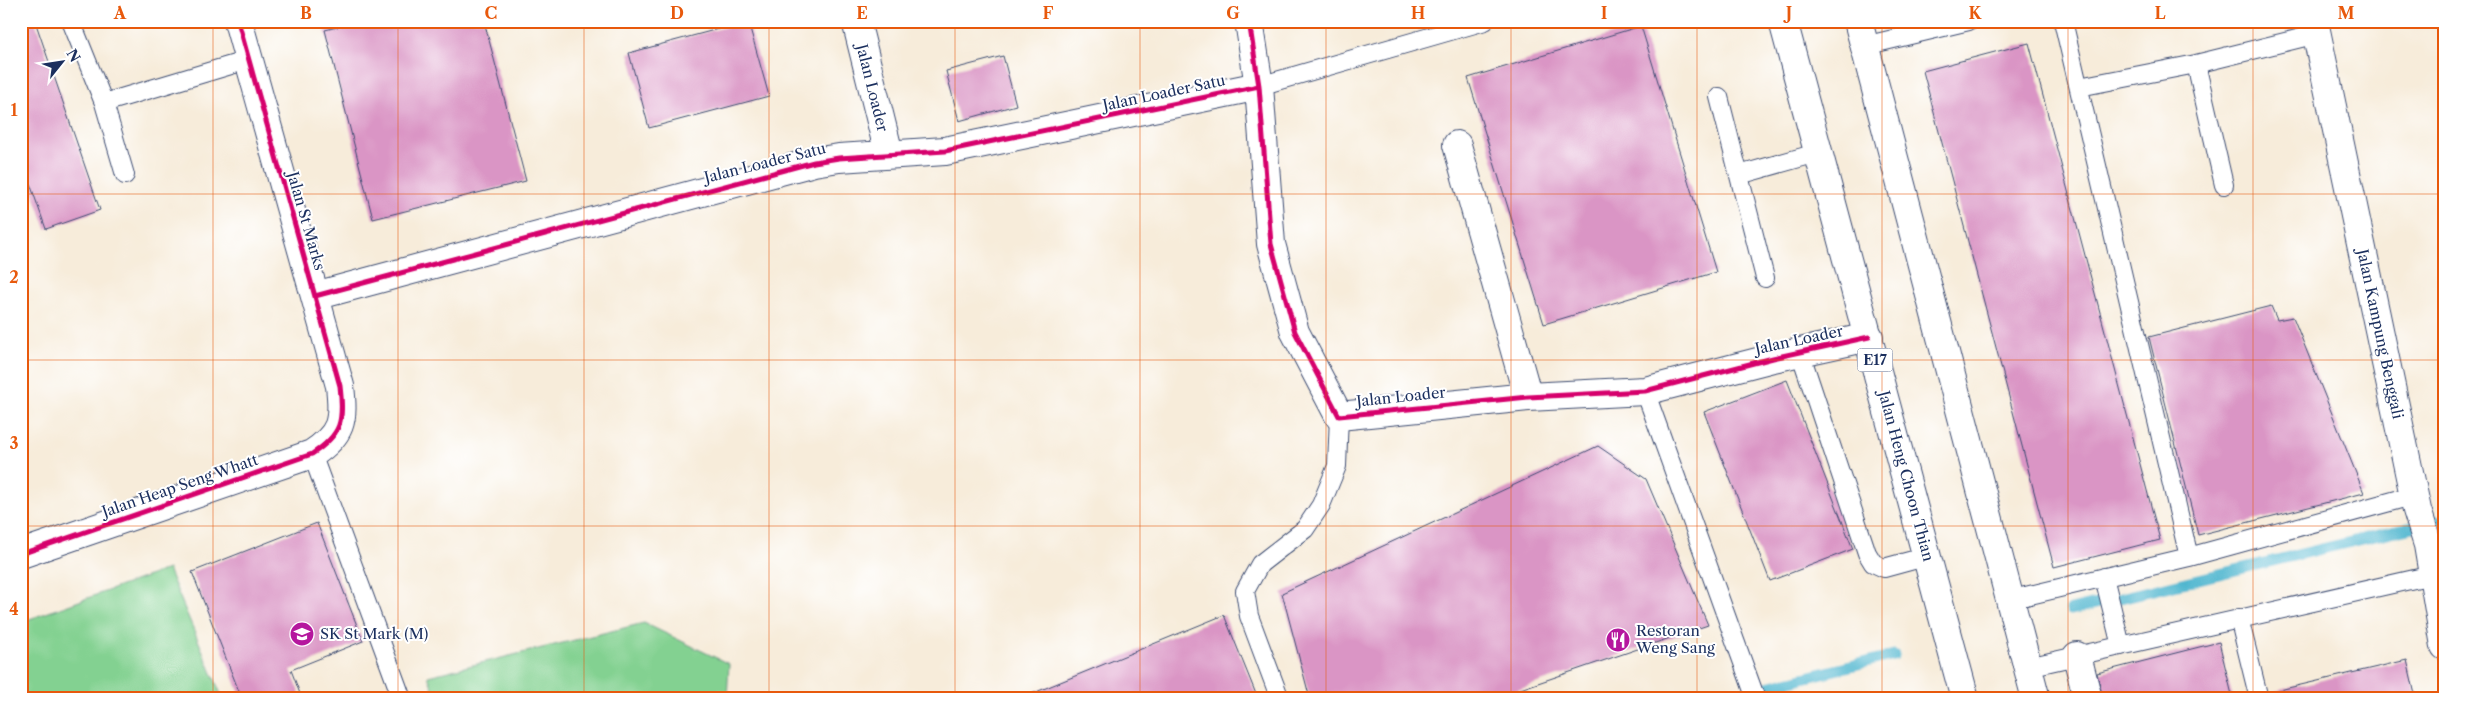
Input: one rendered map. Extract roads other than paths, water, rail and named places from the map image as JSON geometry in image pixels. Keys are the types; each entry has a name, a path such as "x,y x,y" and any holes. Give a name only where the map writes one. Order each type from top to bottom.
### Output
{"main road":[{"name":"Jalan St Marks","path":"238,21 340,386 342,410 339,429"},
{"name":"Jalan Loader","path":"856,21 889,154"},
{"name":"Jalan Loader","path":"1249,21 1259,86 1271,244 1295,332 1339,416 1528,397 1645,391 1800,352 1869,338"},
{"name":"Jalan Heng Choon Thian","path":"1783,21 1965,699"},
{"name":"Jalan Kampung Benggali","path":"2316,28 2416,502 2428,545 2445,646"},
{"path":"1861,33 2036,699"},
{"name":"Jalan Loader Satu","path":"315,296 814,162 839,158 946,151 1259,86"},
{"path":"1457,145 1528,397"},
{"name":"Jalan Heap Seng Whatt","path":"21,554 312,454 328,444 339,429"},
{"path":"2077,656 2088,699"}],"lane":[{"path":"71,21 104,103 125,175"},
{"path":"1259,86 1485,21"},
{"path":"1861,33 1969,21"},
{"path":"2063,21 2189,557"},
{"path":"2079,88 2196,64 2316,28"},
{"path":"104,103 248,60"},
{"path":"2196,64 2224,185"},
{"path":"1719,97 1766,278"},
{"path":"1739,175 1817,153"},
{"path":"1800,352 1866,554 1873,563 1884,568 1928,556"},
{"path":"1645,391 1756,699"},
{"path":"1280,699 1249,616 1245,591 1260,564 1305,529 1321,505 1337,466 1339,416"},
{"path":"312,454 402,699"},
{"path":"2009,600 2105,580 2189,557 2416,502"},
{"path":"2028,667 2432,575"},
{"path":"2105,580 2121,646"},
{"path":"2239,618 2259,699"}],"waterway":[{"path":"2071,610 2445,519"},
{"path":"1720,699 1894,655"}],"place":[{"name":"SK St Mark (M)","path":"302,634"},
{"name":"Restoran Weng Sang","path":"1618,640"}]}
